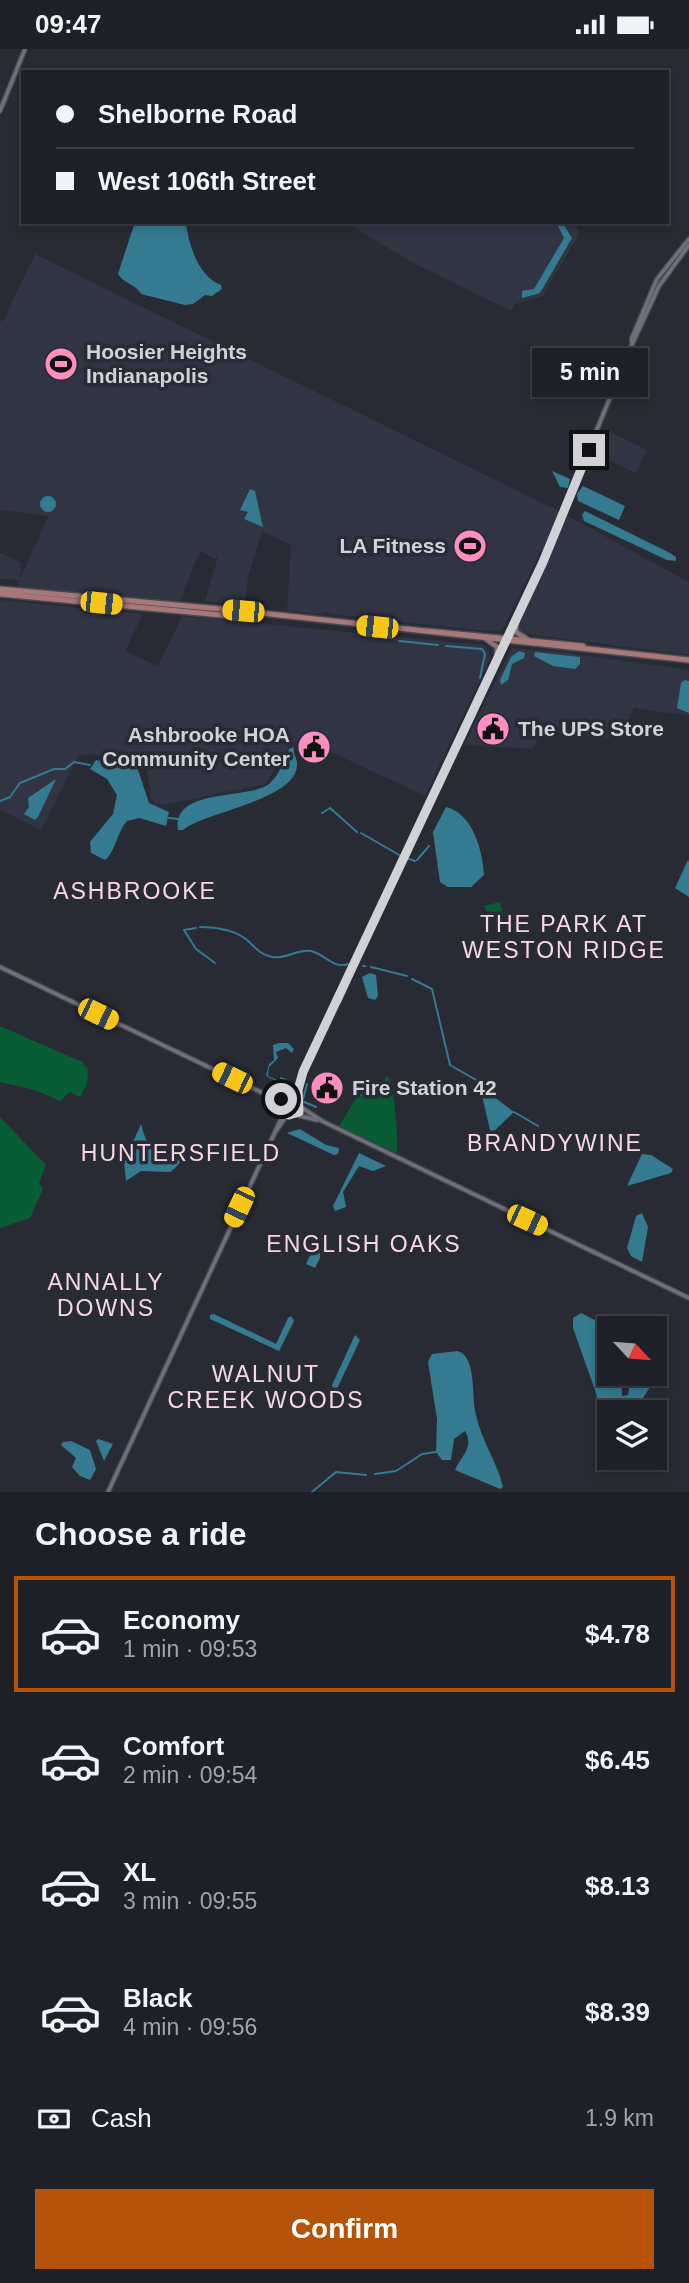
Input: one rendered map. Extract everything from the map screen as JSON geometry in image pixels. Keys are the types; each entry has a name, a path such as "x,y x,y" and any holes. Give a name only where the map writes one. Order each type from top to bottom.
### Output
{"main road":[{"path":"0,592 486,639 527,639 586,648"},
{"path":"516,619 516,632 527,639"},
{"path":"425,632 689,660"},
{"path":"486,639 497,647 497,660"}],"street":[{"path":"0,111 25,49"},
{"path":"108,1492 284,1108 552,540 657,279 689,239"},
{"path":"632,343 662,279 689,246"},
{"path":"0,967 270,1096 293,1115 322,1121"},
{"path":"299,1080 298,1101 301,1107 322,1121 689,1298"},
{"path":"270,1096 298,1101"},
{"path":"272,1135 301,1107"}],"shaded area":[{"path":"347,224 573,224 580,233 543,296 515,304 511,311 417,265"},
{"path":"35,254 561,512 545,551 541,550 505,625 499,631 330,614 328,611 321,614 287,611 291,545 262,531 248,577 245,607 205,601 218,556 215,559 200,551 180,601 17,587 48,516 0,510 0,321 3,321"},
{"path":"608,431 647,450 636,473 598,455"},
{"path":"566,515 689,582 689,655 519,633 517,628 521,617 552,552"},
{"path":"0,553 21,562 20,580 0,579"},
{"path":"0,600 143,614 125,651 158,666 182,616 485,645 491,657 425,796 303,739 291,744 265,784 163,805 155,803 151,798 146,763 89,754 78,756 41,830 0,810"},
{"path":"512,648 689,670 689,716 634,708 619,739 542,731 533,749 464,745"}],"green space":[{"path":"500,902 503,915 491,920 484,906"},
{"path":"0,1026 82,1062 88,1069 87,1084 80,1097 70,1092 60,1101 35,1090 0,1082"},
{"path":"387,1075 394,1100 397,1153 339,1126 362,1089 385,1094 384,1081"},
{"path":"0,1117 46,1165 39,1183 43,1189 30,1218 0,1228"}],"water":[{"path":"134,224 186,224 196,259 207,275 221,285 222,289 212,296 205,295 193,304 185,305 141,294 118,274"},
{"path":"557,224 563,224 572,238 540,293 522,298 522,291 534,289 564,238"},
{"path":"552,471 570,479 568,488 560,487"},
{"path":"583,486 625,506 619,520 578,501 577,494"},
{"path":"250,489 255,491 263,527 244,519 248,512 240,510"},
{"path":"48,496 54,498 54,510 48,512 42,510 40,504 42,498"},
{"path":"585,511 670,553 676,557 676,561 667,560 584,521 582,515"},
{"path":"519,651 525,653 524,658 512,664 508,680 501,685 500,680 511,657"},
{"path":"535,652 580,657 580,664 575,669 553,666 534,656"},
{"path":"689,681 689,713 677,708 681,683"},
{"path":"294,747 297,762 294,775 284,786 250,803 178,830 179,817 197,801 266,786 280,769 289,749"},
{"path":"96,760 137,767 149,803 169,812 166,826 139,818 127,821 105,860 91,853 90,842 113,814 117,795 107,779 90,769"},
{"path":"56,779 38,817 35,820 24,814 29,807 28,798"},
{"path":"446,807 463,817 470,825 479,845 484,875 471,887 448,887 440,882 433,832"},
{"path":"688,860 689,862 689,897 675,888"},
{"path":"370,973 376,975 378,996 375,1000 368,998 362,977"},
{"path":"288,1043 294,1049 292,1053 286,1048 276,1052 278,1058 269,1067 268,1076 277,1080 280,1090 280,1077 286,1079 283,1094 277,1091 276,1081 266,1076 269,1064 274,1060 273,1045"},
{"path":"483,1083 493,1096 514,1112 491,1134 480,1087"},
{"path":"141,1124 147,1141 153,1148 170,1154 184,1147 183,1158 170,1172 141,1171 126,1181 124,1162"},
{"path":"300,1129 326,1145 339,1148 338,1154 334,1155 287,1133"},
{"path":"359,1153 386,1166 373,1171 359,1166 343,1192 346,1207 335,1211 333,1206"},
{"path":"642,1154 651,1155 673,1169 671,1173 627,1186"},
{"path":"642,1213 648,1227 642,1262 631,1256 627,1248 636,1216"},
{"path":"319,1236 320,1258 315,1268 306,1264"},
{"path":"581,1313 597,1321 597,1386 622,1386 622,1396 628,1395 630,1386 650,1386 642,1400 597,1400 573,1328 573,1318"},
{"path":"214,1314 276,1344 288,1318 291,1316 294,1321 279,1351 210,1319 210,1315"},
{"path":"355,1335 360,1340 335,1393 332,1385"},
{"path":"458,1351 468,1360 477,1421 500,1477 503,1487 500,1489 455,1470 468,1447 465,1431 454,1439 451,1460 442,1460 436,1452 437,1419 428,1362 432,1354"},
{"path":"98,1439 113,1444 104,1461 96,1441"},
{"path":"71,1441 90,1450 96,1469 90,1480 80,1476 72,1467 76,1458 61,1445"}],"waterway":[{"path":"358,633 388,637"},
{"path":"399,641 438,645"},
{"path":"446,646 482,649 485,654 480,678"},
{"path":"0,801 10,797 20,783 54,769 65,769 74,762 90,765"},
{"path":"322,813 330,808 357,832"},
{"path":"169,818 178,819"},
{"path":"361,833 401,856"},
{"path":"417,860 429,846"},
{"path":"406,858 415,861"},
{"path":"200,927 235,933 268,956 282,957 308,951 339,965 348,964"},
{"path":"369,936 374,927"},
{"path":"196,928 184,930 196,949 215,963"},
{"path":"340,1003 367,941"},
{"path":"371,967 407,976"},
{"path":"412,979 432,989 450,1065 483,1084"},
{"path":"303,1099 307,1084"},
{"path":"304,1102 316,1107"},
{"path":"514,1112 538,1126"},
{"path":"375,1474 396,1471 422,1454 436,1452"},
{"path":"312,1492 336,1472 366,1475"}],"place":[{"name":"Hoosier Heights Indianapolis","path":"61,364"},
{"name":"LA Fitness","path":"470,546"},
{"name":"The UPS Store","path":"493,729"},
{"name":"Ashbrooke HOA Community Center","path":"314,747"},
{"name":"Fire Station 42","path":"327,1088"}],"district":[{"name":"ASHBROOKE","path":"135,891"},
{"name":"THE PARK AT WESTON RIDGE","path":"564,937"},
{"name":"BRANDYWINE","path":"555,1143"},
{"name":"HUNTERSFIELD","path":"181,1153"},
{"name":"ENGLISH OAKS","path":"364,1244"},
{"name":"ANNALLY DOWNS","path":"106,1295"},
{"name":"WALNUT CREEK WOODS","path":"266,1387"}],"route":[{"path":"281,1099 270,1096 281,1103 289,1115 299,1112 299,1080 543,562 589,450"}]}
